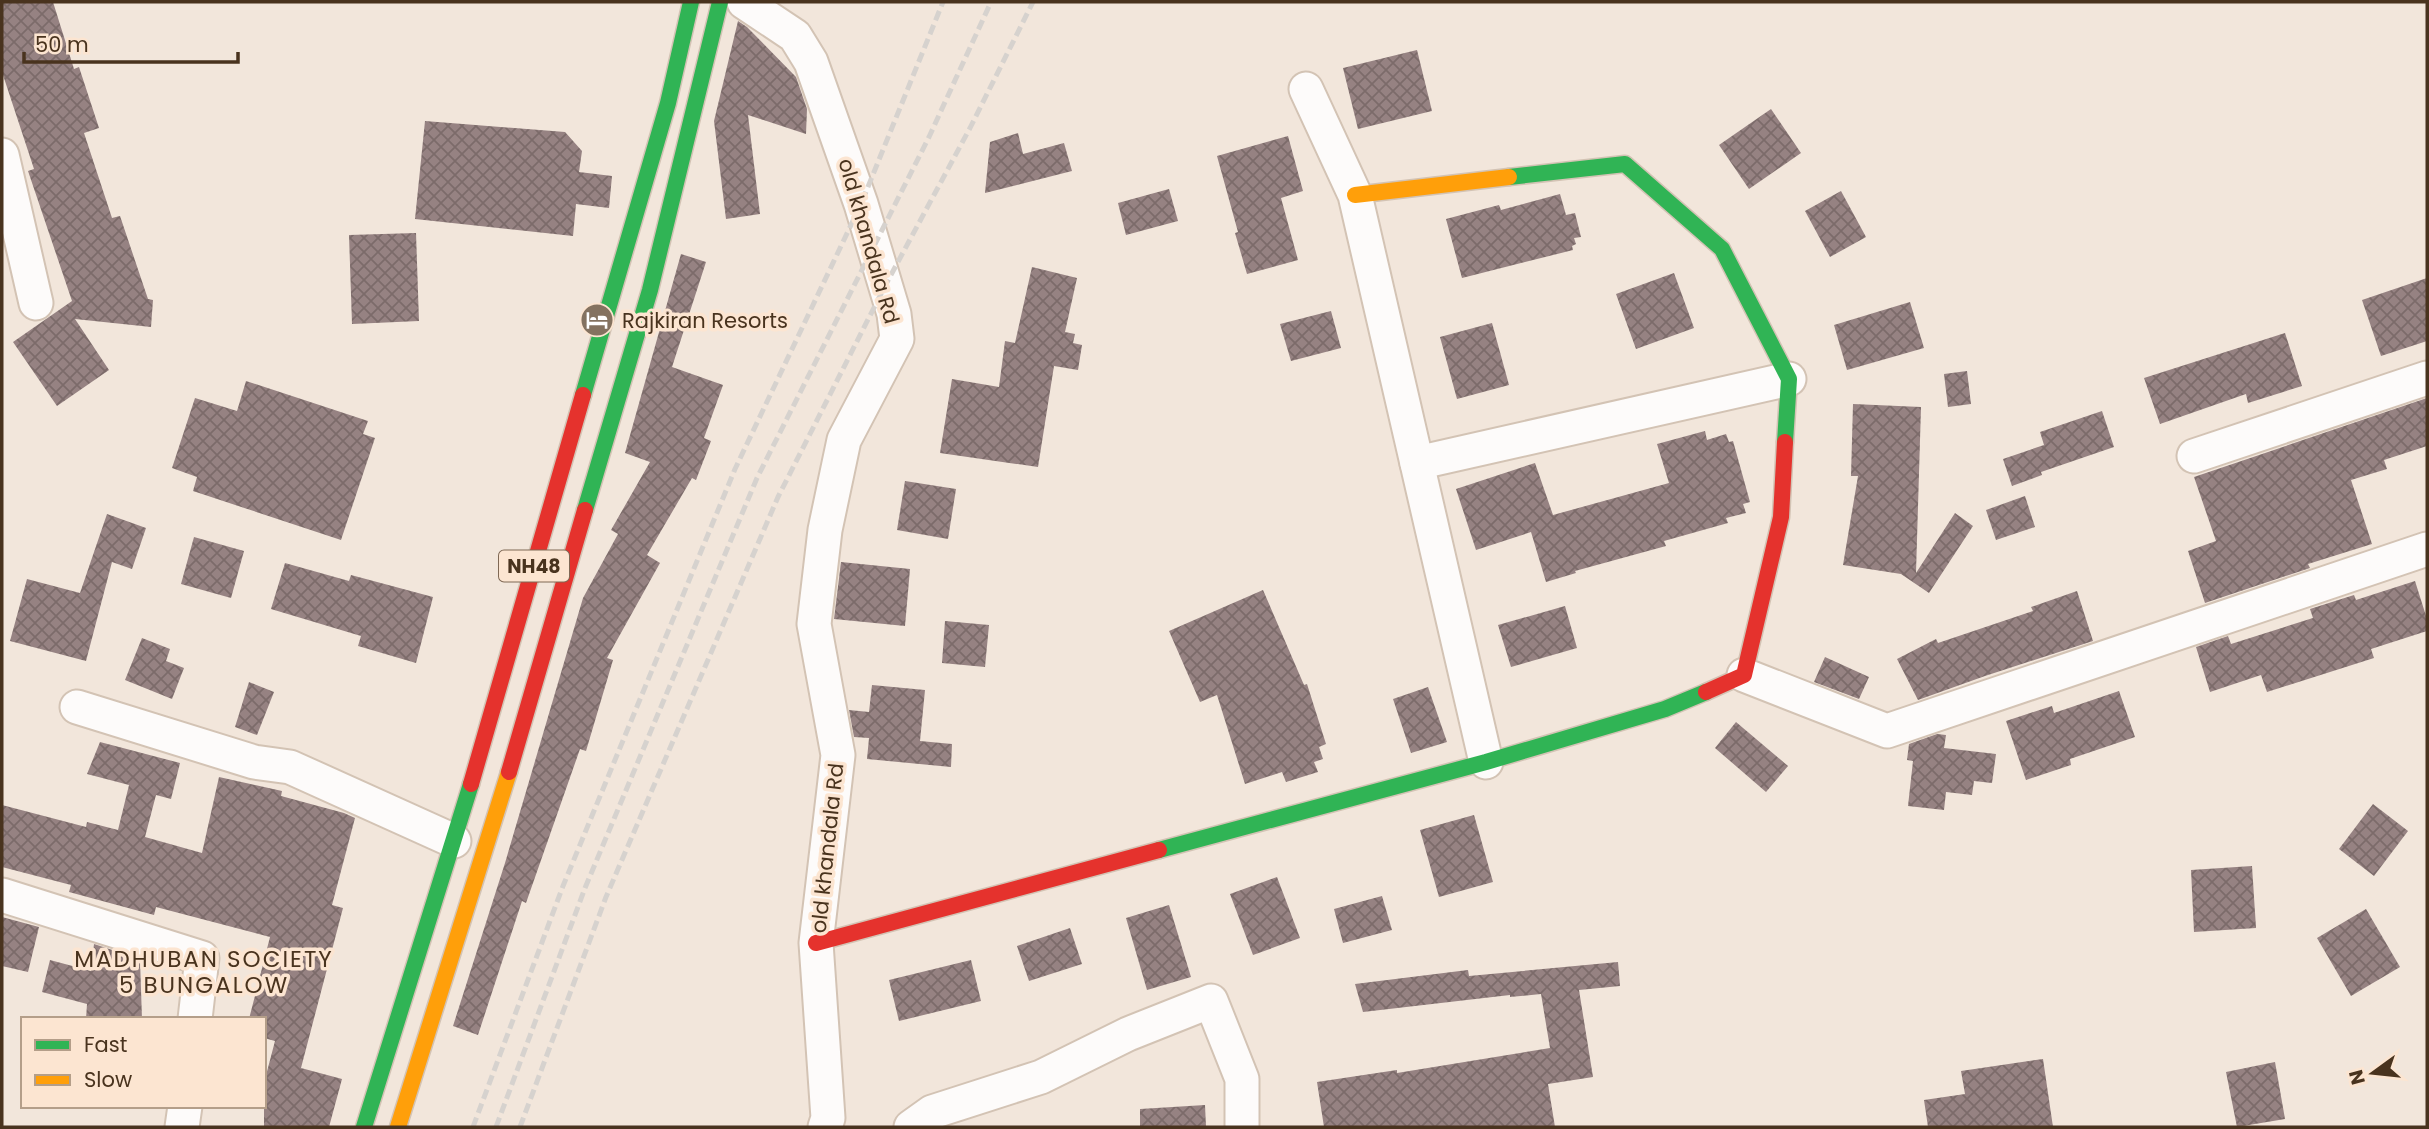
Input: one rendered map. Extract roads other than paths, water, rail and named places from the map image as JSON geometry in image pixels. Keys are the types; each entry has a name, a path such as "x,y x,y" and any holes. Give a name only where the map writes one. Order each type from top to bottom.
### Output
{"main road":[{"name":"NH48","path":"364,1127 454,841 668,103 691,2"},
{"name":"NH48","path":"398,1127 484,858 650,290 720,2"},
{"path":"816,943 1486,762 1665,709 1744,675 1781,517 1789,379 1722,249 1625,164 1355,195"}],"street":[{"name":"old khandala Rd","path":"744,2 795,36 811,62 861,204 894,314 897,340 844,440 825,530 814,624 838,755 816,943 828,1118 825,1127"},
{"path":"1306,89 1355,195 1486,762"},
{"path":"2,155 36,303"},
{"path":"2194,456 2427,378"},
{"path":"1417,463 1789,379"},
{"path":"1744,675 1887,731 2427,549"},
{"path":"77,707 254,762 290,767 454,841"},
{"path":"2,895 202,958 195,1017"},
{"path":"911,1127 932,1112 1041,1077 1128,1034 1211,1001 1242,1079 1242,1127"},
{"path":"182,1127 185,1108"}],"railway":[{"path":"473,1127 563,886 735,469 861,204 943,2"},
{"path":"496,1127 585,888 757,478 929,137 991,2"},
{"path":"520,1127 606,897 778,497 1033,2"}],"place":[{"name":"Rajkiran Resorts","path":"597,320"}],"district":[{"name":"MADHUBAN SOCIETY 5 BUNGALOW","path":"204,972"}]}
